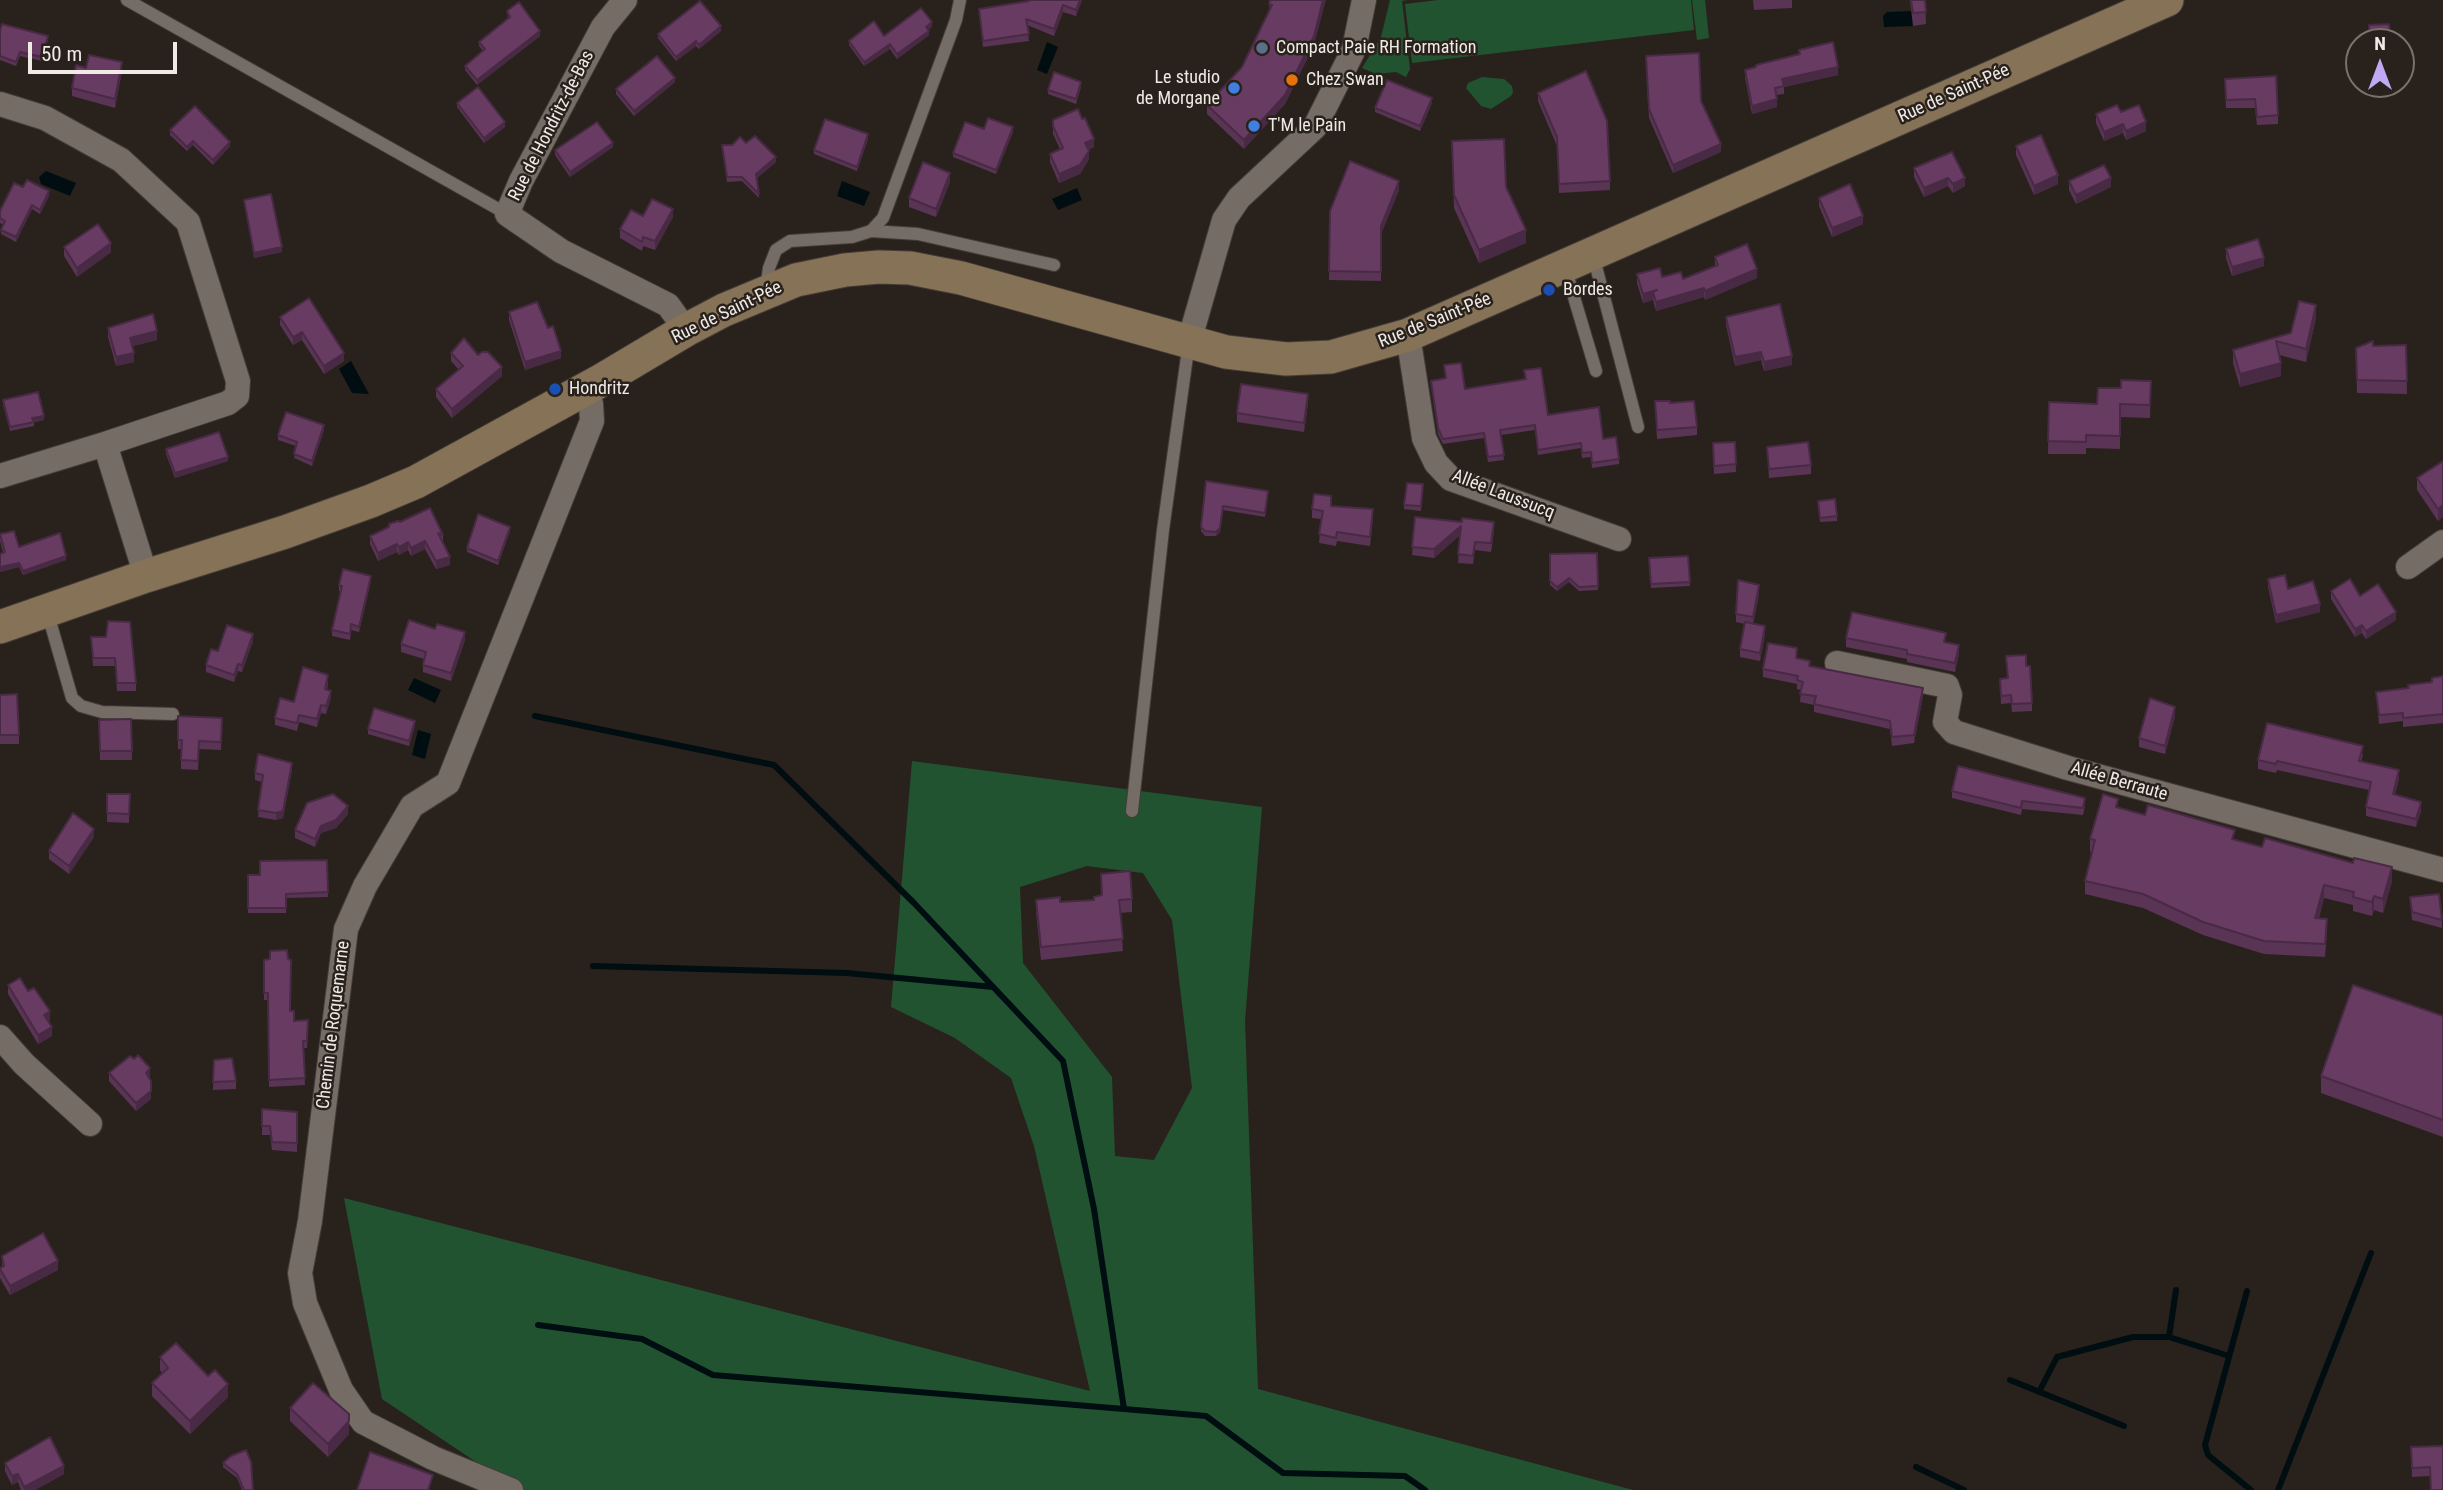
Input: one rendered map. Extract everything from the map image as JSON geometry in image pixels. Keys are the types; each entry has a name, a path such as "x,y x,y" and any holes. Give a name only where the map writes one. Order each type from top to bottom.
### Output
{"main road":[{"name":"Rue de Saint-Pée","path":"146,576 285,532 416,482 687,330 765,291 796,280 845,270 911,268 961,278 1226,352 1286,359 1331,357 1408,335 2167,0"},
{"path":"24,619 146,576"}],"street":[{"name":"Rue de Hondritz-de-Bas","path":"625,0 603,27 521,181 507,214 561,251 668,305 687,330"},
{"path":"1189,342 1224,220 1239,198 1315,127 1354,49 1364,0"},
{"path":"0,104 45,118 121,160 188,222 238,382 237,396 228,403 0,476"},
{"name":"Allée Laussucq","path":"1408,335 1423,438 1436,463 1451,479 1619,539"},
{"name":"Chemin de Roquemarne","path":"511,1490 433,1458 363,1422 341,1390 306,1303 300,1273 310,1221 346,929 365,886 412,806 448,783 592,421 586,388"},
{"path":"105,444 146,576"},
{"path":"2408,567 2443,542"},
{"name":"Allée Berraute","path":"1837,663 1947,686 1950,695 1945,722 1954,732 2068,768 2443,870"},
{"path":"0,1037 24,1065 90,1124"}],"lane":[{"path":"127,0 507,214"},
{"path":"871,231 883,218 956,20 960,0"},
{"path":"765,291 776,250 790,241 852,237 871,231 918,234 1054,265"},
{"path":"1579,260 1596,370"},
{"path":"1579,260 1638,427"},
{"path":"1132,811 1163,530 1189,342"},
{"path":"24,619 72,698 81,706 102,712 173,714"}],"green space":[{"path":"1390,0 1407,0 1402,1 1410,69 1406,77 1396,72 1376,74 1362,68 1381,37"},
{"path":"1438,0 1691,0 1694,30 1412,63 1405,4"},
{"path":"1692,0 1705,0 1709,38 1697,40"},
{"path":"1482,77 1504,79 1512,86 1511,96 1491,109 1481,106 1466,88 1468,83"},
{"path":"912,761 1262,807 1245,1021 1258,1389 1633,1490 518,1490 382,1399 344,1198 1090,1391 1034,1146 1011,1078 955,1038 891,1007","holes":["1087,866 1143,873 1172,920 1192,1088 1154,1160 1115,1156 1112,1077 1023,963 1020,887"]}],"shaded area":[{"path":"1913,11 1914,26 1884,27 1883,16 1887,12"},
{"path":"1047,42 1058,47 1047,74 1037,70"},
{"path":"46,171 76,183 70,196 41,184 39,177"},
{"path":"842,181 870,192 864,206 837,196"},
{"path":"1077,188 1082,200 1058,210 1052,199"},
{"path":"351,361 369,394 352,393 339,369"},
{"path":"414,678 441,690 435,703 408,690"},
{"path":"418,730 431,734 425,759 412,755"}],"building":[{"path":"1030,0 1080,0 1076,10 1063,5 1054,29 1026,19 1029,34 983,41 979,9"},
{"path":"1270,0 1323,0 1314,36 1285,95 1244,140 1207,105 1242,67 1272,5 1269,4"},
{"path":"1911,0 1925,0 1926,12 1913,13"},
{"path":"700,1 721,26 699,45 696,41 676,57 658,34"},
{"path":"519,2 540,31 477,80 465,66 485,49 479,42 510,17 507,11"},
{"path":"921,8 932,22 926,27 929,31 897,54 890,44 864,62 849,41 874,21 884,36"},
{"path":"2,24 48,36 42,57 20,52 16,62 0,56"},
{"path":"2389,24 2389,28 2369,28 2369,25"},
{"path":"1833,42 1838,67 1782,79 1784,86 1775,88 1777,99 1752,106 1745,70 1800,54 1799,50"},
{"path":"1699,53 1701,101 1721,144 1673,165 1649,109 1646,56"},
{"path":"89,55 122,62 115,99 72,88 76,65 86,68"},
{"path":"657,56 675,78 634,111 616,89"},
{"path":"1586,71 1607,121 1610,181 1559,184 1557,137 1538,93"},
{"path":"1054,72 1081,82 1076,99 1048,90"},
{"path":"2276,76 2278,115 2257,117 2255,99 2226,100 2225,79"},
{"path":"1387,80 1432,98 1420,126 1375,108"},
{"path":"478,87 505,122 484,138 457,103"},
{"path":"2117,105 2121,112 2139,105 2146,122 2126,131 2123,124 2104,132 2096,114"},
{"path":"195,106 230,142 213,160 193,141 187,147 170,130"},
{"path":"1078,109 1094,139 1085,143 1089,151 1080,165 1059,174 1050,154 1063,148 1053,120"},
{"path":"988,118 1013,127 996,170 953,153 965,122 984,129"},
{"path":"825,119 868,134 857,167 814,150"},
{"path":"597,122 613,143 570,172 555,150"},
{"path":"2041,135 2058,175 2034,186 2016,146"},
{"path":"755,136 776,157 756,174 759,194 742,177 727,177 722,145 732,145 740,137 746,143"},
{"path":"1504,139 1506,187 1526,230 1479,250 1454,195 1452,141"},
{"path":"1952,152 1965,178 1953,184 1948,178 1924,188 1914,168"},
{"path":"1350,161 1399,181 1381,226 1381,272 1329,271 1330,211"},
{"path":"923,162 950,173 936,209 909,198"},
{"path":"2104,165 2111,178 2076,195 2069,181"},
{"path":"27,180 49,191 40,210 32,205 16,237 1,230 5,221 0,218 0,211 14,183 23,187"},
{"path":"1850,184 1863,216 1832,228 1819,198"},
{"path":"271,194 282,247 254,253 244,200"},
{"path":"652,199 673,209 655,241 643,237 642,242 620,229 631,210 643,216"},
{"path":"98,224 111,243 77,268 64,247"},
{"path":"2258,239 2264,258 2232,267 2226,249"},
{"path":"1747,244 1757,269 1705,291 1704,288 1656,302 1653,292 1657,290 1643,294 1637,274 1660,268 1662,277 1681,272 1683,279 1718,265 1715,257"},
{"path":"309,298 344,353 324,366 302,332 293,337 280,317"},
{"path":"2299,301 2316,305 2306,349 2276,341 2281,363 2240,374 2233,350 2291,333"},
{"path":"537,302 548,328 553,326 561,351 525,362 509,312"},
{"path":"1780,304 1792,356 1764,362 1761,352 1735,357 1726,317"},
{"path":"153,314 157,331 130,338 134,353 116,357 108,328"},
{"path":"464,338 478,355 488,352 502,367 452,409 436,389 463,366 451,353"},
{"path":"2373,341 2373,346 2406,345 2407,381 2357,380 2356,348"},
{"path":"1461,363 1465,389 1526,379 1524,370 1541,368 1548,415 1599,407 1603,439 1616,437 1619,459 1592,463 1591,452 1582,453 1581,443 1538,450 1535,425 1500,430 1504,455 1488,457 1484,433 1443,439 1438,428 1431,381 1446,378 1444,365"},
{"path":"2121,380 2151,381 2150,405 2120,404 2120,436 2086,435 2086,442 2048,441 2049,402 2097,404 2098,388 2121,388"},
{"path":"1241,384 1308,394 1304,423 1237,413"},
{"path":"38,392 44,416 32,418 34,422 10,427 3,400"},
{"path":"1655,401 1694,401 1697,427 1657,430"},
{"path":"286,412 324,425 312,461 294,454 297,442 278,435"},
{"path":"219,432 228,457 175,473 166,449"},
{"path":"1735,442 1736,464 1714,466 1713,443"},
{"path":"1808,442 1811,465 1769,469 1767,447"},
{"path":"2443,461 2443,505 2438,509 2417,478"},
{"path":"1206,481 1268,491 1265,513 1223,506 1220,528 1216,532 1205,531 1201,527"},
{"path":"1407,483 1423,484 1421,506 1404,505"},
{"path":"1314,494 1331,496 1331,506 1373,509 1370,537 1337,532 1336,538 1319,534 1323,511 1312,509"},
{"path":"1835,499 1837,516 1820,518 1818,501"},
{"path":"430,508 450,557 436,561 425,541 411,548 408,542 399,547 397,544 378,553 370,536 389,527 389,524 400,522"},
{"path":"478,514 510,527 498,561 467,548"},
{"path":"1415,517 1494,522 1491,543 1475,542 1473,556 1458,554 1461,526 1434,549 1412,547"},
{"path":"14,531 19,547 60,533 66,556 23,571 19,563 0,567 0,554 5,552 0,534"},
{"path":"1597,553 1598,586 1579,587 1569,578 1557,587 1550,581 1550,554"},
{"path":"1688,556 1690,582 1651,584 1649,558"},
{"path":"343,569 371,576 359,627 351,624 350,634 332,630"},
{"path":"2285,575 2288,589 2313,581 2320,604 2276,615 2268,579"},
{"path":"2350,579 2360,596 2378,584 2396,612 2366,631 2362,625 2355,629 2331,591"},
{"path":"1738,580 1759,585 1753,617 1736,614"},
{"path":"1852,612 1946,633 1944,642 1959,645 1955,663 1846,638"},
{"path":"409,620 435,629 437,624 465,632 451,673 423,665 426,652 401,644"},
{"path":"108,621 130,622 136,683 117,683 115,658 93,658 91,637 106,637"},
{"path":"1745,622 1765,626 1760,653 1740,649"},
{"path":"227,625 253,634 242,665 238,664 234,675 206,665 211,649 218,651"},
{"path":"1768,643 1797,648 1796,658 1810,661 1809,666 1923,688 1914,735 1892,737 1890,721 1814,704 1816,696 1800,694 1803,682 1797,680 1798,676 1763,669"},
{"path":"2026,655 2026,666 2030,666 2032,703 2012,704 2011,695 2001,696 2000,679 2008,678 2006,656"},
{"path":"303,667 328,675 325,689 331,691 326,706 321,705 317,719 299,715 297,723 275,718 280,698 294,702"},
{"path":"2443,676 2443,714 2403,718 2403,713 2379,715 2376,692 2409,688 2408,685 2432,682 2432,678"},
{"path":"17,694 19,735 0,735 0,695"},
{"path":"2150,698 2175,707 2165,746 2139,738"},
{"path":"374,708 415,721 409,741 368,729"},
{"path":"178,716 222,718 221,742 199,741 198,761 181,760 182,740 178,740"},
{"path":"131,719 132,751 100,751 99,720"},
{"path":"2267,723 2363,746 2359,761 2399,770 2393,794 2421,802 2416,819 2366,807 2371,782 2277,761 2276,764 2258,760"},
{"path":"258,754 292,763 283,811 276,813 258,810 263,775 255,773"},
{"path":"1958,766 2085,798 2083,808 2022,801 2021,808 1952,791"},
{"path":"107,794 130,794 129,814 107,813"},
{"path":"333,794 348,806 336,820 321,826 315,839 295,830 307,803"},
{"path":"2103,794 2118,799 2116,807 2145,815 2148,805 2235,830 2232,839 2262,847 2265,838 2353,863 2354,858 2392,867 2383,899 2374,896 2372,902 2353,897 2354,892 2324,885 2315,918 2327,919 2325,944 2264,941 2203,922 2143,894 2085,881 2095,840 2090,839"},
{"path":"73,813 94,829 69,866 49,851"},
{"path":"327,860 328,892 286,894 286,908 248,908 248,875 260,875 260,861"},
{"path":"1130,871 1132,899 1119,900 1123,939 1041,947 1036,900 1060,897 1060,902 1094,900 1094,897 1102,895 1101,874"},
{"path":"2439,894 2442,920 2412,912 2410,897"},
{"path":"287,950 288,959 291,960 290,1011 294,1011 294,1021 308,1020 307,1041 303,1041 305,1078 269,1080 268,993 264,993 264,960 270,959 270,951"},
{"path":"20,978 28,991 34,988 50,1011 44,1015 52,1027 38,1035 8,985"},
{"path":"2353,985 2443,1016 2443,1120 2321,1076"},
{"path":"138,1055 150,1068 146,1073 151,1081 151,1091 136,1103 109,1073 130,1056 134,1059"},
{"path":"232,1058 236,1081 213,1082 214,1060"},
{"path":"262,1109 297,1112 297,1143 272,1142 270,1126 262,1126"},
{"path":"43,1233 58,1261 10,1286 0,1269 4,1266 2,1256"},
{"path":"176,1343 208,1376 215,1370 228,1384 190,1421 152,1383 168,1368 160,1357"},
{"path":"313,1383 349,1414 349,1421 328,1444 290,1408"},
{"path":"50,1437 64,1466 24,1487 18,1474 12,1476 5,1463"},
{"path":"2443,1446 2443,1490 2431,1490 2430,1467 2412,1468 2411,1447"},
{"path":"246,1450 251,1462 253,1490 244,1490 237,1474 223,1463 231,1456"},
{"path":"370,1452 433,1475 428,1490 357,1490"}],"waterway":[{"path":"535,716 774,765 914,903 1063,1061 1094,1209 1124,1409 1206,1416 1283,1473 1405,1476 1425,1490"},
{"path":"593,966 847,973 993,987"},
{"path":"2278,1490 2371,1253"},
{"path":"2169,1337 2176,1290"},
{"path":"2247,1291 2205,1445 2208,1455 2251,1490"},
{"path":"538,1325 642,1339 713,1375 1124,1409"},
{"path":"2039,1392 2057,1357 2133,1337 2169,1337 2229,1356"},
{"path":"2010,1380 2124,1426"},
{"path":"1916,1467 1964,1490"}],"place":[{"name":"Compact Paie RH Formation","path":"1262,48"},
{"name":"Chez Swan","path":"1292,80"},
{"name":"Le studio de Morgane","path":"1234,88"},
{"name":"T'M le Pain","path":"1254,126"},
{"name":"Bordes","path":"1549,290"},
{"name":"Hondritz","path":"555,389"}]}
